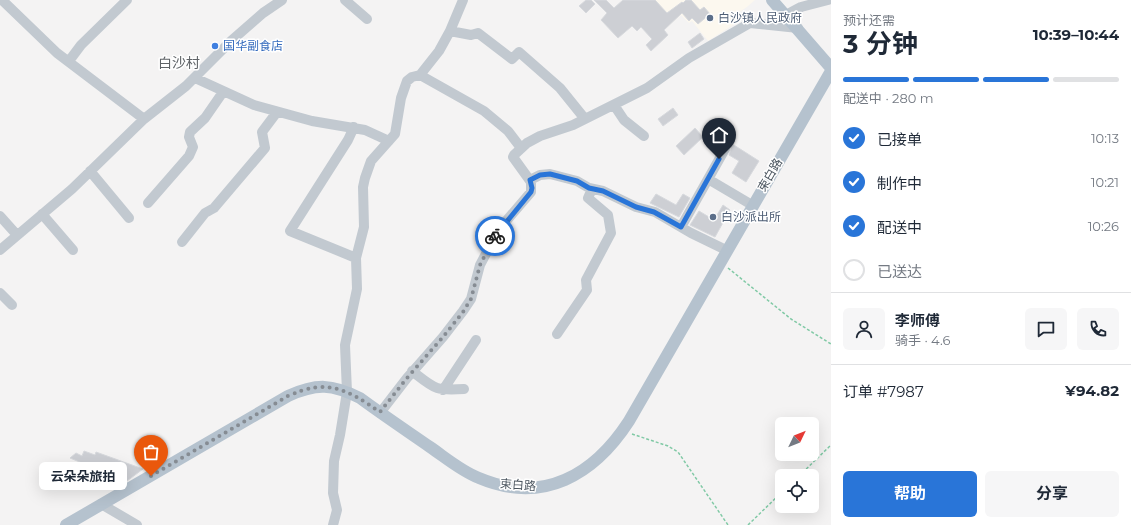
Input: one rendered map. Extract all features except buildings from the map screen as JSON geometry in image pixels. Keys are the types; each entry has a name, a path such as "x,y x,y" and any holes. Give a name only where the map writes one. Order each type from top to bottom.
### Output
{"main road":[{"path":"772,0 798,28 831,69"},
{"name":"束白路","path":"66,525 288,396 305,389 330,386 360,398 468,473 488,482 520,488 541,488 580,472 605,452 622,431 831,69"}],"street":[{"path":"69,61 81,45 127,0"},
{"path":"0,250 90,171 144,119 195,78 236,36 263,13 282,0"},
{"path":"345,0 367,19"},
{"path":"333,525 337,510 333,493 334,461 340,435 346,392 345,345 357,289 356,258 364,227 363,187 365,178 371,161 396,134 404,86 412,77 420,75 439,51 450,31 463,0"},
{"path":"786,15 801,7 828,0"},
{"path":"3,1 47,43 144,119"},
{"path":"380,412 412,372 454,324 471,299 480,265 487,250 501,227 531,192 532,188 530,180 513,157 521,148 540,136 585,119 647,88 689,58 750,23 798,28"},
{"path":"450,31 471,34 478,33 512,59 519,52 560,88 585,119"},
{"path":"420,75 484,111 508,131 521,148"},
{"path":"195,78 254,105 333,125 354,127 365,130 389,141"},
{"path":"148,203 189,156 193,147 189,137 190,132 205,118 223,92"},
{"path":"614,105 624,120 644,136"},
{"path":"182,242 205,213 214,208 265,148 262,132 277,112"},
{"path":"354,127 348,140 290,231 356,258"},
{"path":"681,227 725,149"},
{"path":"90,171 129,218"},
{"path":"530,180 540,175 550,174 577,181 592,189 600,190 636,207 654,212 681,227 723,255"},
{"path":"708,179 752,205"},
{"path":"557,334 587,290 586,280 611,233 608,215 588,198 592,189"},
{"path":"42,214 73,250"},
{"path":"0,216 17,235"},
{"path":"0,293 12,305"},
{"path":"443,390 476,340"},
{"path":"412,372 434,388 443,390 464,389"},
{"path":"102,504 137,525"}],"path":[{"path":"723,255 723,265 742,278 791,319 831,344"},
{"path":"622,431 675,450 698,480 728,525"},
{"path":"805,469 831,445"},
{"path":"748,525 775,499"}],"shaded area":[{"name":"白沙镇人民政府","path":"638,0 755,0 735,15 739,21 708,41 692,21 689,23 681,15 665,29"}],"way so far":[{"path":"151,476 288,396 305,389 330,386 360,398 380,412 463,312 471,299 480,265 495,236"}],"place":[{"name":"白沙镇人民政府","path":"710,18"},
{"name":"国华副食店","path":"215,46"},
{"name":"白沙派出所","path":"713,217"},
{"name":"云朵朵旅拍","path":"151,476"}],"district":[{"name":"白沙村","path":"179,63"}],"route":[{"path":"495,236 531,192 532,188 530,180 545,174 577,181 589,188 603,191 636,207 654,212 681,227 719,159"}]}
